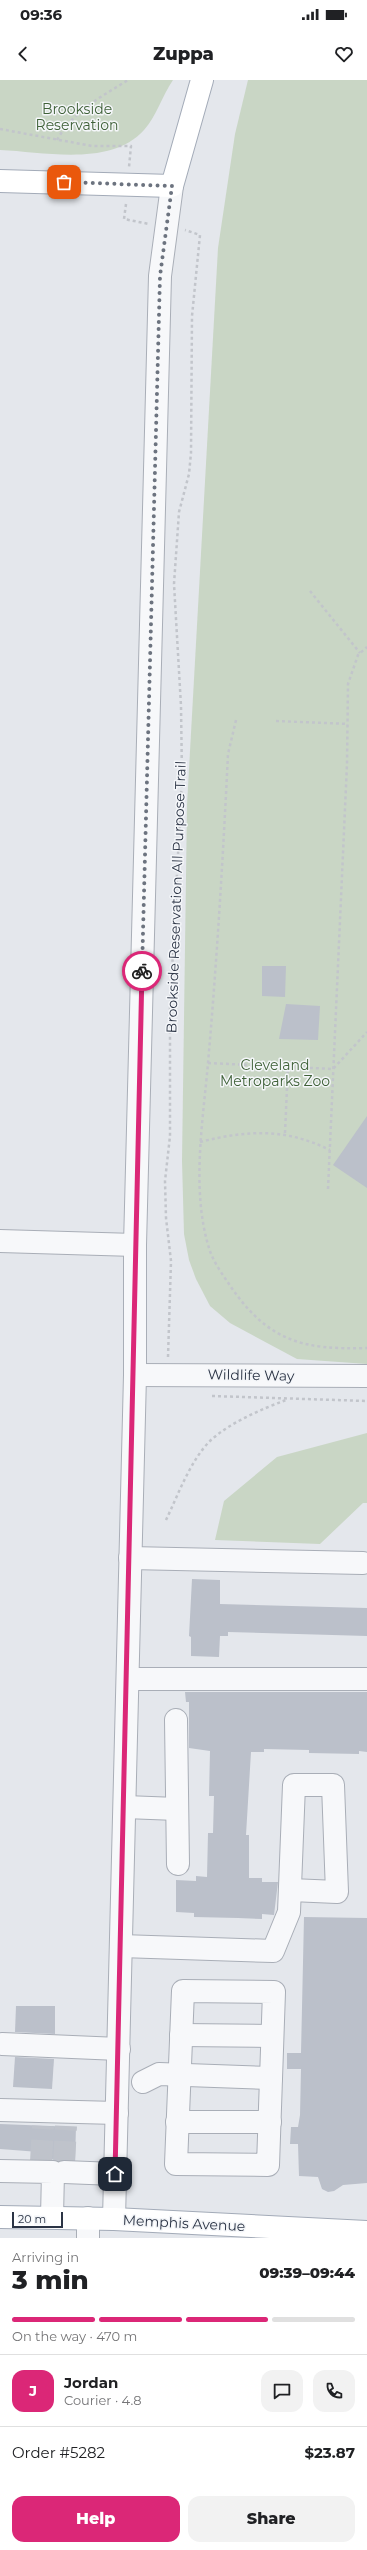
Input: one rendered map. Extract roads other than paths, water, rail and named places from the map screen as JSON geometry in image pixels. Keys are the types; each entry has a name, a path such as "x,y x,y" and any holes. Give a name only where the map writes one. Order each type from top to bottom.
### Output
{"main road":[{"path":"0,180 172,186 202,80"},
{"name":"Memphis Avenue","path":"0,2217 52,2217 88,2228 114,2219 367,2232"}],"street":[{"path":"114,2219 135,1375 135,1245 160,276 172,186"},
{"path":"0,1240 135,1245"},
{"name":"Wildlife Way","path":"135,1375 367,1376"},
{"path":"130,1558 363,1564"},
{"path":"128,1679 367,1680"},
{"path":"176,1720 178,1864"},
{"path":"121,1946 273,1951 289,1912 294,1785 333,1784 336,1892 291,1890"},
{"path":"125,1807 177,1809"},
{"path":"184,1991 274,1992 268,2165 176,2164 181,2035 184,1991"},
{"path":"181,2035 272,2036"},
{"path":"2,2044 118,2049"},
{"path":"118,2080 143,2082 158,2092 178,2083 271,2078"},
{"path":"0,2110 55,2119 117,2113"},
{"path":"177,2122 270,2122"},
{"path":"0,2171 53,2167 115,2174"},
{"path":"52,2217 53,2167"}],"tunnel":[{"path":"41,2162 43,2126"},
{"path":"64,2163 66,2126"}],"park label":[{"name":"Brookside Reservation","path":"77,118"},
{"name":"Cleveland Metroparks Zoo","path":"275,1074"}]}
